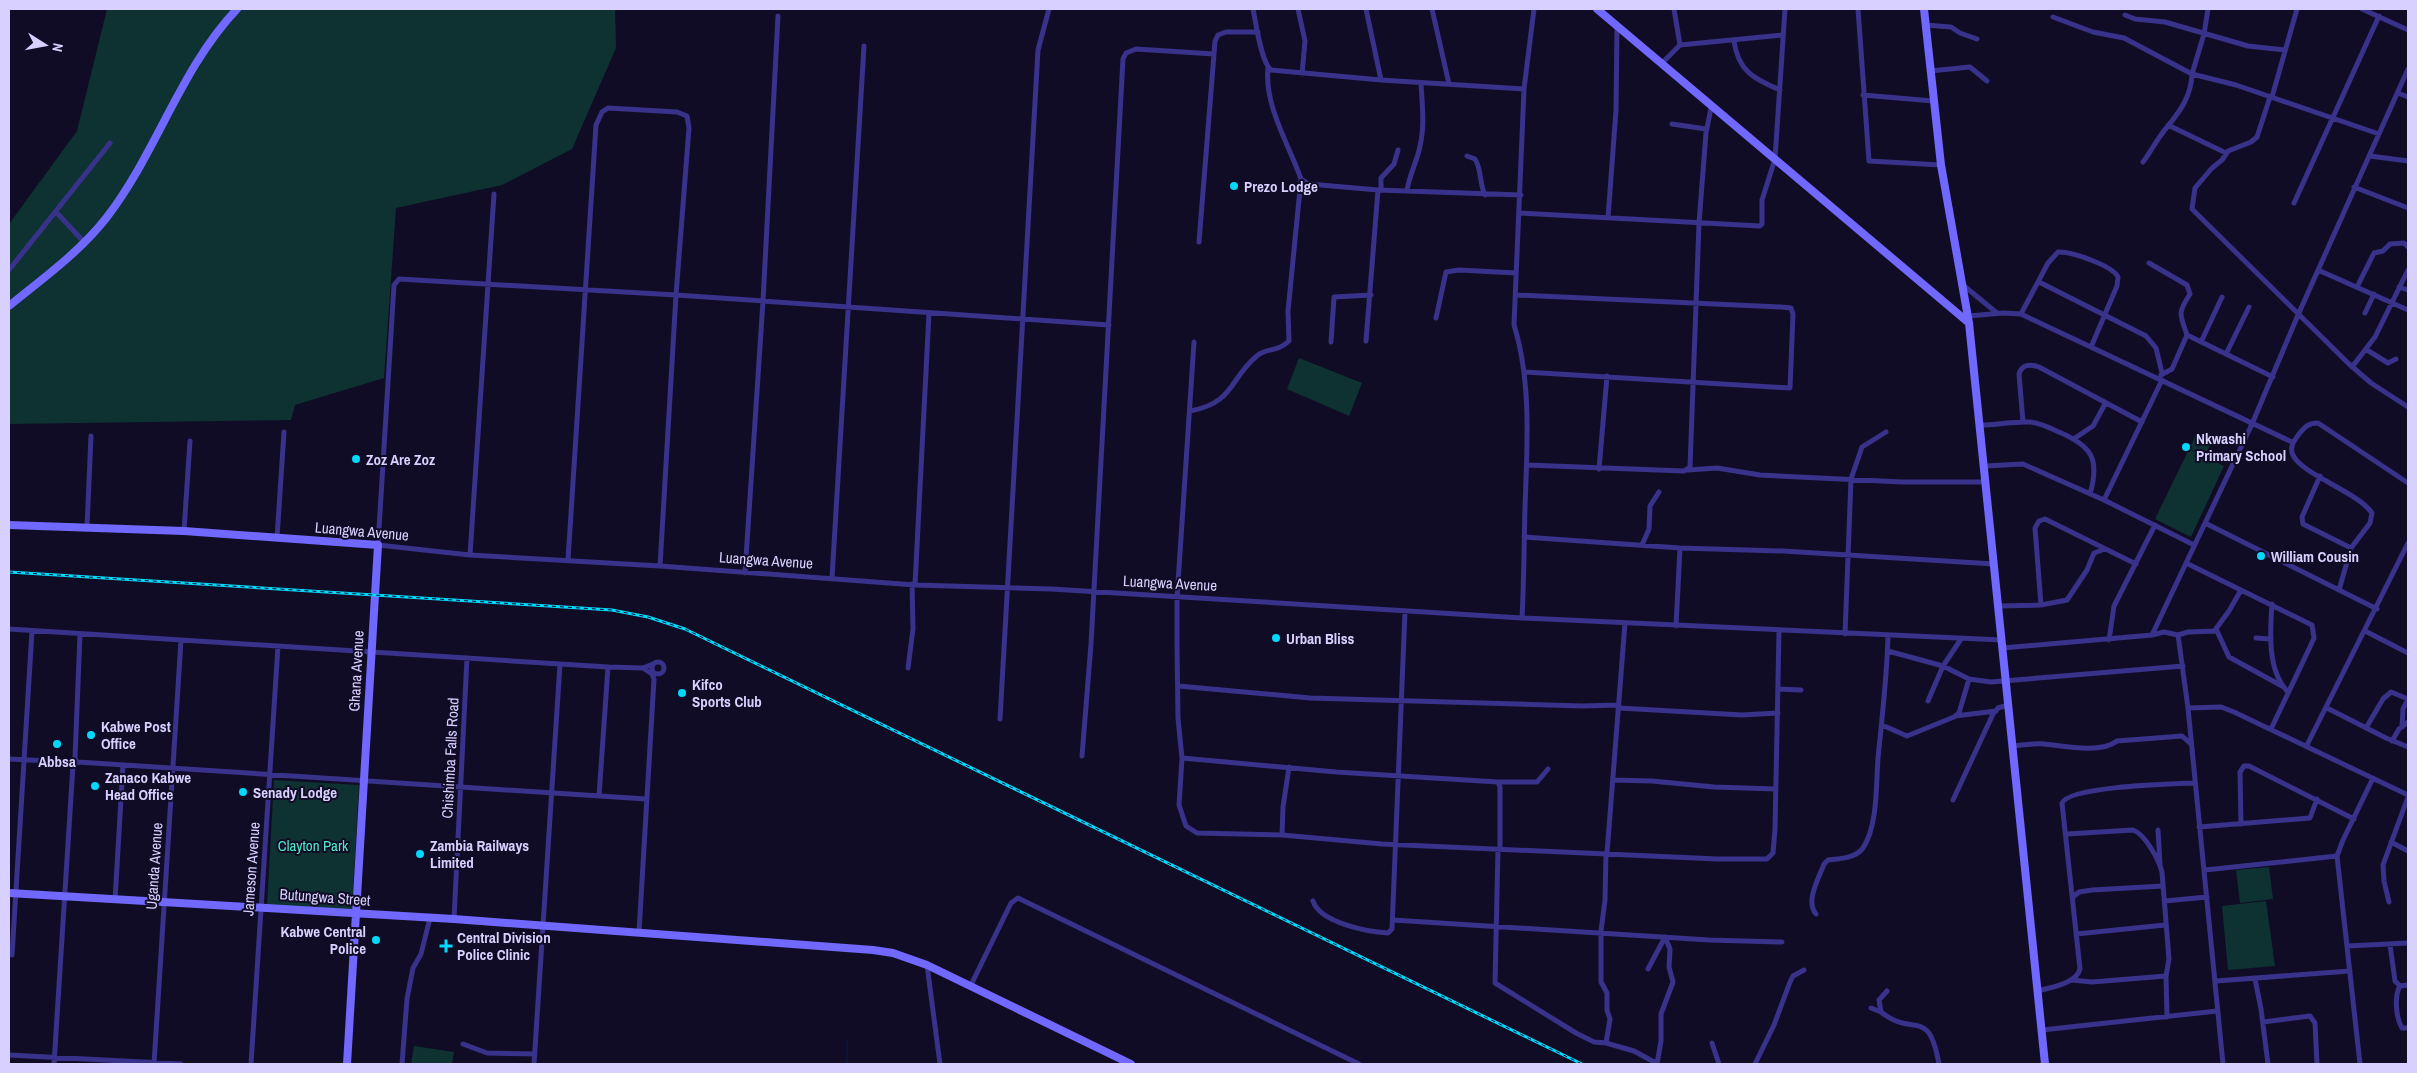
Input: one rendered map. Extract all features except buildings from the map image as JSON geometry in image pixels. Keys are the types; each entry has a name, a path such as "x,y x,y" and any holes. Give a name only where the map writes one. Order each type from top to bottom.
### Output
{"main road":[{"path":"9,306 84,242 115,206 144,159 207,44 237,9"},
{"path":"1597,9 1712,108 1969,320"},
{"path":"1924,9 1929,71 1941,165 1969,320 2045,1064"},
{"name":"Luangwa Avenue","path":"9,525 184,531 378,545"},
{"name":"Ghana Avenue","path":"347,1064 378,545"},
{"name":"Butungwa Street","path":"12,894 454,919 893,953 927,965 1131,1064"}],"street":[{"path":"1000,719 1038,50 1049,9"},
{"path":"1190,411 1217,403 1254,359 1261,353 1277,350 1289,341 1288,310 1300,179 1274,110 1268,83 1268,68 1253,9"},
{"path":"1298,9 1305,41 1302,74"},
{"path":"1366,9 1381,80"},
{"path":"1432,9 1449,84"},
{"path":"1522,618 1527,465 1525,372 1521,345 1514,325 1521,213 1524,89 1534,9"},
{"path":"1674,9 1680,45"},
{"path":"1858,9 1868,161 1941,165"},
{"path":"2143,162 2168,125 2176,119 2184,104 2192,85 2192,74 2204,34 2208,9"},
{"path":"2297,9 2257,137 2251,142 2229,150 2226,153 2195,188 2192,209 2352,367 2371,383 2408,407"},
{"path":"2362,9 2408,30"},
{"path":"1521,213 1760,226 1762,224 1762,200 1775,159 1783,10"},
{"path":"2125,15 2135,19 2165,22 2248,46 2285,50"},
{"path":"744,572 763,301 778,16"},
{"path":"2294,203 2379,16"},
{"path":"2053,17 2093,32 2124,38 2192,74 2271,97 2380,134"},
{"path":"1608,218 1616,110 1617,25"},
{"path":"1925,25 1951,27 1960,34 1977,39"},
{"path":"1199,242 1215,41 1218,35 1226,32 1258,32"},
{"path":"1662,63 1680,45 1782,35"},
{"path":"1734,41 1736,56 1755,80 1780,90"},
{"path":"832,578 837,458 864,46"},
{"path":"1082,756 1109,325 1123,59 1126,53 1136,49 1214,54"},
{"path":"1268,68 1278,72 1302,74 1524,89"},
{"path":"1929,71 1972,68 1987,81"},
{"path":"2152,636 2252,424 2354,187 2370,156 2408,69"},
{"path":"1407,191 1410,174 1416,166 1424,127 1421,83"},
{"path":"2398,93 2408,96"},
{"path":"1863,95 1933,101"},
{"path":"568,560 595,135 598,118 608,108 659,110 683,113 689,120 676,295 660,566"},
{"path":"1688,470 1699,223 1706,129 1712,108"},
{"path":"1672,124 1706,129"},
{"path":"2168,125 2226,153"},
{"path":"9,270 110,143"},
{"path":"1366,341 1381,178 1394,164 1398,150"},
{"path":"1468,156 1475,159 1478,163 1480,183 1485,195"},
{"path":"2370,156 2408,161"},
{"path":"1300,179 1315,186 1485,195 1521,195"},
{"path":"2354,187 2408,208"},
{"path":"470,555 494,194"},
{"path":"56,212 84,242"},
{"path":"2357,287 2374,253 2383,251 2390,244 2406,245 2408,237"},
{"path":"2021,314 2048,263 2058,252 2068,251 2113,270 2118,280 2105,316 2090,347"},
{"path":"2149,263 2187,285 2190,294 2180,310 2179,316 2187,335 2273,376"},
{"path":"1436,318 1446,272 1459,270 1516,273"},
{"path":"2318,270 2408,310"},
{"path":"2352,367 2367,350 2408,270"},
{"name":"Ghana Avenue","path":"378,545 394,285 397,280 487,283"},
{"path":"2039,282 2146,336 2152,342 2158,354 2162,373"},
{"path":"487,283 1109,325"},
{"path":"1962,284 1997,314"},
{"path":"2399,288 2408,290"},
{"path":"2365,313 2374,294"},
{"path":"1331,342 1334,297 1371,295"},
{"path":"1516,295 1792,308 1790,388 1525,372"},
{"path":"2201,342 2222,297"},
{"path":"2226,354 2249,307"},
{"path":"908,668 912,638 929,313"},
{"path":"1969,320 1997,314 2021,314 2292,442"},
{"path":"2154,378 2172,369 2187,335"},
{"path":"1194,342 1177,598 1178,718 1182,758 1179,806 1181,817 1190,830 1197,833 1282,835 1397,844 1717,859 1767,859 1773,853 1779,631"},
{"path":"2367,350 2388,363 2396,359"},
{"path":"2024,422 2019,374 2023,367 2028,365 2039,367 2142,422"},
{"path":"1599,468 1607,376"},
{"path":"2104,500 2162,380"},
{"path":"2075,438 2093,426 2106,404"},
{"path":"1980,425 2024,422 2041,424 2075,438 2088,449 2093,460 2093,482 2090,494"},
{"path":"2338,590 2351,548 2370,523 2372,513 2352,496 2296,460 2291,449 2292,442 2306,425 2318,423 2408,483"},
{"path":"277,538 284,432"},
{"path":"1845,634 1851,479 1862,447 1886,432"},
{"path":"87,527 91,436"},
{"path":"184,531 190,441"},
{"path":"1985,466 2023,464 2104,500 2194,545"},
{"path":"1527,465 1688,470 1717,468 1760,475 1942,483 1986,482"},
{"path":"2320,476 2302,517 2303,524 2351,548"},
{"path":"1642,544 1649,530 1650,506 1658,492"},
{"path":"2041,605 2035,528 2039,521 2045,519 2136,564"},
{"path":"2205,523 2377,609"},
{"path":"2109,640 2114,606 2154,525"},
{"path":"1524,537 1570,542 1783,551 1994,564"},
{"path":"2307,745 2377,609 2408,543"},
{"name":"Luangwa Avenue","path":"378,545 470,555 914,584 1008,587 1405,612 1961,639 2002,644 2109,640 2152,636 2164,632 2178,635 2188,632 2215,630"},
{"path":"1676,626 1680,548"},
{"path":"1998,606 2041,605 2068,600 2087,570 2094,553 2106,549"},
{"path":"2186,563 2306,620 2312,625 2314,630 2309,649 2271,729"},
{"path":"2241,590 2215,630 2219,634 2224,652 2228,657 2282,686 2288,692"},
{"path":"2272,604 2271,639 2276,670 2282,686"},
{"path":"1313,901 1320,911 1355,929 1390,932 1393,920 1397,844 1405,612"},
{"path":"1606,1043 1610,1019 1606,1010 1606,993 1602,982 1601,931 1605,900 1606,853 1625,623"},
{"path":"9,629 608,666 646,669 656,676"},
{"path":"12,955 12,894 24,760 32,631"},
{"path":"2365,631 2408,653"},
{"path":"54,1064 74,762 80,634"},
{"path":"2178,635 2188,708 2205,870 2223,1064"},
{"path":"1816,914 1812,909 1812,898 1824,864 1828,860 1858,854 1864,847 1878,790 1878,761 1888,636"},
{"path":"2256,638 2271,639"},
{"path":"1928,701 1943,666 1961,639"},
{"name":"Uganda Avenue","path":"154,1064 181,640"},
{"name":"Jameson Avenue","path":"251,1064 278,646"},
{"path":"1888,651 1943,666 1969,680 2005,681 2183,666"},
{"name":"Chishimba Falls Road","path":"454,919 467,658"},
{"path":"646,669 658,662 664,665 664,670 656,676"},
{"path":"534,1064 560,664"},
{"path":"639,932 646,800 656,676 652,669 653,664"},
{"path":"599,796 608,666"},
{"path":"1956,716 1962,708 1969,680"},
{"path":"1178,686 1310,698 1619,706 1742,715 1778,713"},
{"path":"1778,689 1801,690"},
{"path":"2366,728 2383,699 2394,692 2408,699 2403,709 2402,727"},
{"path":"1882,725 1907,736 1956,716 1996,711 2008,705"},
{"path":"2188,708 2221,707 2307,745 2408,796 2383,865 2384,881 2389,902"},
{"path":"2327,708 2392,741 2408,747"},
{"path":"1953,800 1996,711"},
{"path":"2392,741 2408,722"},
{"path":"2012,746 2042,744 2069,748 2111,746 2117,741 2182,736 2191,744"},
{"path":"1182,758 1289,768 1498,782 1537,782 1548,769"},
{"path":"9,759 270,774 646,800"},
{"path":"115,900 124,765"},
{"path":"2241,824 2239,783 2240,772 2244,766 2255,769 2354,819"},
{"path":"1282,835 1283,807 1289,768"},
{"path":"2360,1064 2337,856 2373,778"},
{"path":"1613,780 1652,780 1714,788 1776,790"},
{"path":"1498,782 1500,787 1495,983 1576,1034 1594,1042 1606,1043 1634,1051 1656,1064 1662,1041 1662,1008 1673,982 1669,967 1670,949 1665,937"},
{"path":"2072,980 2080,969 2062,803 2066,797 2072,794 2133,786 2195,783"},
{"path":"2199,827 2310,818 2317,799"},
{"path":"2066,834 2126,830 2139,832 2161,867"},
{"path":"2158,830 2165,925 2170,958 2166,976 2167,1017"},
{"path":"2391,842 2408,851"},
{"path":"2205,870 2337,856"},
{"path":"2073,897 2079,892 2092,890 2163,886"},
{"path":"2164,901 2207,897"},
{"path":"970,986 1011,903 1018,898 1360,1064"},
{"path":"402,1064 413,968 421,954 430,918"},
{"path":"1393,920 1601,931 1665,937 1782,942"},
{"path":"2076,934 2165,925"},
{"path":"1648,969 1665,937"},
{"path":"2347,946 2408,943"},
{"path":"2390,945 2395,981 2400,986"},
{"path":"927,965 940,1064"},
{"path":"1754,1064 1774,1025 1793,976 1804,970"},
{"path":"2216,982 2350,971"},
{"path":"2038,991 2072,980 2092,982 2166,976"},
{"path":"2255,979 2268,1064"},
{"path":"2400,986 2408,985"},
{"path":"2400,986 2396,993 2399,1023 2402,1028 2408,1028"},
{"path":"1881,1012 1879,1000 1887,991"},
{"path":"1871,1008 1898,1023 1915,1023 1927,1028 1931,1033 1939,1064"},
{"path":"2042,1030 2217,1011"},
{"path":"2263,1022 2310,1016 2315,1023 2317,1064"},
{"path":"1712,1043 1719,1064"},
{"path":"463,1044 487,1053 535,1054"},
{"path":"9,1055 181,1064"}],"green space":[{"path":"107,9 615,9 616,48 572,149 502,185 396,208 384,378 295,405 291,420 9,424 9,224 77,131"},
{"path":"1299,358 1362,383 1349,416 1287,389"},
{"path":"2196,434 2211,442 2205,457 2224,466 2191,537 2155,519 2189,449 2197,453 2190,448"},
{"name":"Clayton Park","path":"274,780 359,785 352,910 267,905"},
{"path":"2269,867 2273,899 2240,903 2236,870"},
{"path":"2266,901 2275,966 2228,970 2222,906"},
{"path":"414,1046 454,1052 452,1064 411,1064"}],"waterway":[{"path":"847,1039 847,1064"}],"railway":[{"path":"9,572 612,610 648,617 685,629 1582,1064"}],"place":[{"name":"Prezo Lodge","path":"1234,186"},
{"name":"Nkwashi Primary School","path":"2186,447"},
{"name":"Zoz Are Zoz","path":"356,459"},
{"name":"William Cousin","path":"2261,556"},
{"name":"Urban Bliss","path":"1276,638"},
{"name":"Kifco Sports Club","path":"682,693"},
{"name":"Kabwe Post Office","path":"91,735"},
{"name":"Abbsa","path":"57,744"},
{"name":"Zanaco Kabwe Head Office","path":"95,786"},
{"name":"Senady Lodge","path":"243,792"},
{"name":"Zambia Railways Limited","path":"420,854"},
{"name":"Kabwe Central Police","path":"376,940"},
{"name":"Central Division Police Clinic","path":"446,946"}]}
